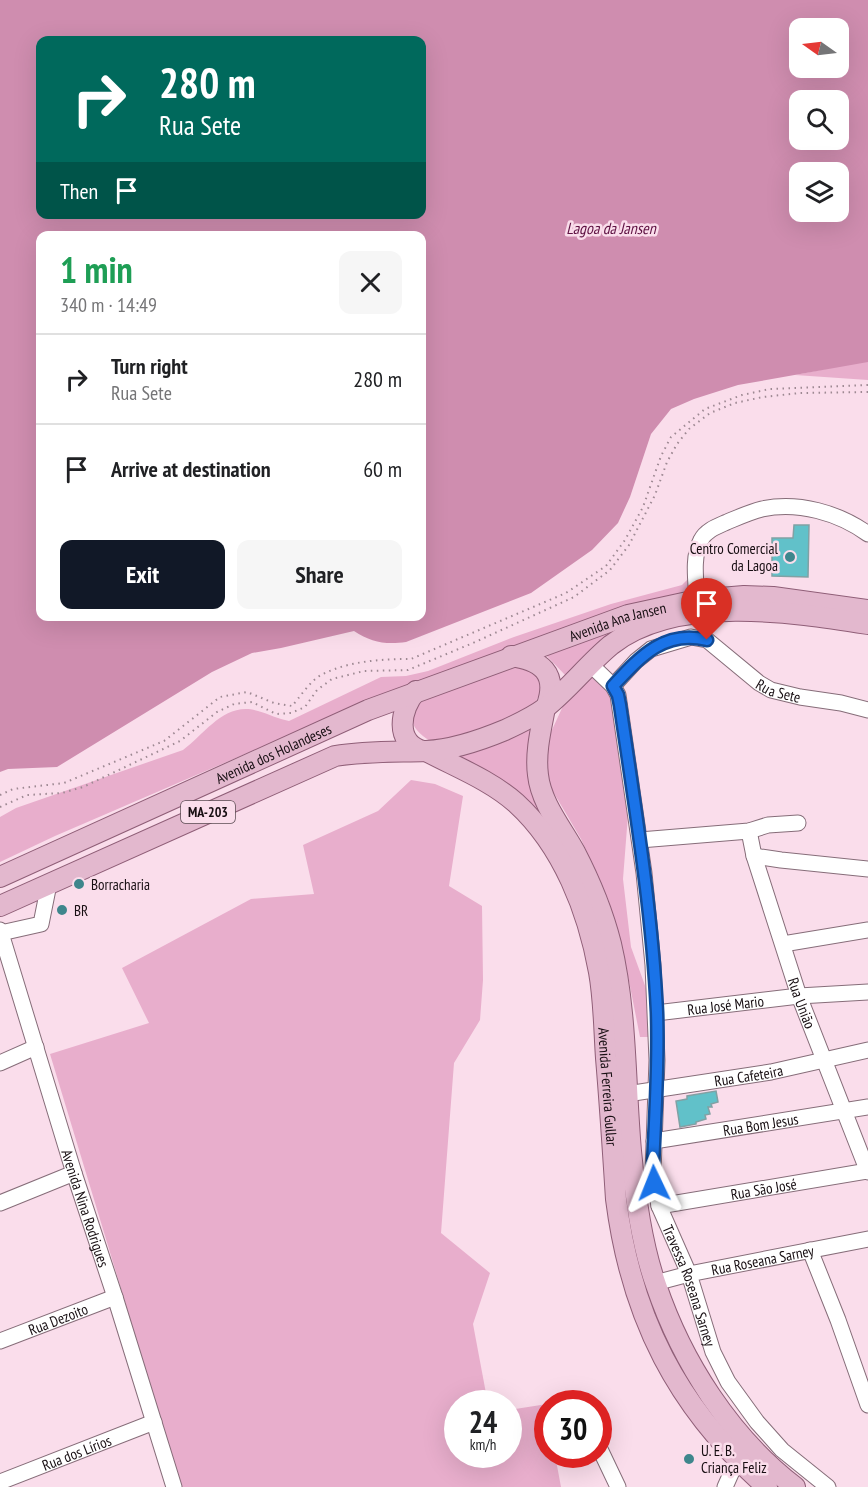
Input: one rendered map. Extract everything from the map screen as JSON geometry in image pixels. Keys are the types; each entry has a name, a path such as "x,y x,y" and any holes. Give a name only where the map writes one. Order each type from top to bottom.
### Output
{"main road":[{"name":"Avenida Ana Jansen","path":"511,656 628,615 697,600 773,597 868,609"},
{"name":"Avenida Ana Jansen","path":"546,706 611,645 639,628 677,617 738,611 785,612 868,624"},
{"name":"MA-203","path":"416,691 511,656"},
{"name":"Avenida Ferreira Gullar","path":"511,656 532,661 546,671 552,687 538,749 539,783 588,879 606,925 615,964 619,993 618,1219 637,1294 656,1345 670,1373 718,1440 736,1460 767,1487"},
{"path":"416,691 406,707 403,727 409,743 416,749 424,751"},
{"name":"Avenida dos Holandeses","path":"0,877 368,710 416,691"},
{"name":"MA-203","path":"424,751 486,737 504,730 546,706"},
{"name":"Avenida Ferreira Gullar","path":"424,751 494,786 516,803 539,829 573,884 585,917 599,972 617,1075 627,1094 637,1197 655,1283 679,1342 715,1402 742,1435 795,1487"},
{"name":"Avenida dos Holandeses","path":"0,906 335,756 351,753 424,751"},
{"path":"0,886 179,805 197,788"}],"street":[{"path":"697,600 696,564 701,539 711,529 754,511 770,508 800,508 840,518 868,534"},
{"name":"Rua Sete","path":"613,686 636,661 651,649 692,637 707,640 759,683 771,690 868,710"},
{"path":"591,665 613,686"},
{"name":"Travessa Roseana Sarney","path":"613,686 620,705 639,840 657,1013 653,1173 659,1206 689,1274 709,1341 728,1382 757,1422 782,1450 828,1487"},
{"path":"639,840 748,831 768,825 798,823"},
{"name":"Rua União","path":"748,831 799,996 868,1171"},
{"path":"754,856 868,869"},
{"path":"1,931 42,924 49,884"},
{"path":"783,944 868,930"},
{"name":"Avenida Nina Rodrigues","path":"1,931 74,1173 174,1487"},
{"name":"Rua José Mario","path":"657,1013 799,996 868,992"},
{"path":"0,1063 36,1047"},
{"name":"Rua Cafeteira","path":"627,1094 771,1072 868,1050"},
{"name":"Rua Bom Jesus","path":"654,1141 868,1107"},
{"name":"Rua São José","path":"659,1206 868,1171"},
{"path":"0,1203 74,1173"},
{"name":"Rua Roseana Sarney","path":"655,1283 689,1274 868,1239"},
{"path":"810,1250 868,1405"},
{"name":"Rua Dezoito","path":"0,1341 115,1297"},
{"name":"Rua dos Lírios","path":"0,1482 154,1422"},
{"path":"725,1487 736,1460"},
{"path":"609,1468 618,1487"}],"path":[{"path":"0,795 13,789 64,783 164,741 220,697 247,692 274,703 292,706 320,676 351,664 385,659 411,659 566,593 606,566 625,540 643,507 661,456 671,437 705,409 742,395 770,389 868,385"},
{"path":"0,807 27,795 62,793 82,787 180,741 217,712 234,704 252,702 276,714 291,713 305,707 317,690 332,679 364,671 408,670 574,597 610,570 629,545 655,495 667,462 677,444 689,429 710,413 735,403 763,397 800,393 868,392"}],"shaded area":[{"path":"868,362 868,380 795,375"},
{"path":"690,577 689,587 684,595 375,698 0,862 0,817 16,808 183,750 226,714 246,709 289,721 381,677 406,676 428,671 514,637 611,604 682,585"},
{"path":"606,628 616,632 567,677 542,651"},
{"path":"520,666 541,677 542,690 535,703 501,722 468,735 430,741 414,726 412,721 415,710 425,698"},
{"path":"591,673 614,699 629,802 623,879 631,947 647,991 648,1037 640,1037 625,961 608,899 581,839 548,783 546,759 551,732 563,706"},
{"path":"536,721 544,815 534,814 451,753"},
{"path":"411,780 435,784 463,796 449,886 482,906 483,980 480,1020 454,1063 441,1233 490,1273 473,1324 485,1390 444,1390 444,1468 522,1468 522,1408 534,1406 534,1468 557,1468 561,1487 181,1487 50,1054 149,1023 122,968 251,899 314,894 303,845 378,811"}],"water":[{"name":"Lagoa da Jansen","path":"0,0 868,0 868,362 738,385 671,409 651,434 630,497 618,523 592,550 531,593 406,642 378,642 354,631 252,653 212,672 57,767 8,769 0,772"}],"building":[{"name":"Centro Comercial da Lagoa","path":"794,525 809,525 808,577 772,576 772,538 793,538"},
{"path":"716,1091 718,1102 708,1107 710,1114 705,1115 706,1119 696,1124 680,1127 676,1101 687,1099 687,1096"}],"place":[{"name":"Centro Comercial da Lagoa","path":"790,557"},
{"name":"Borracharia","path":"79,884"},
{"name":"BR","path":"62,910"},
{"name":"U. E. B. Criança Feliz","path":"689,1459"}],"route":[{"path":"654,1183 657,1013 653,964 644,873 620,705 613,686 643,654 651,649 685,637 707,640"}]}
